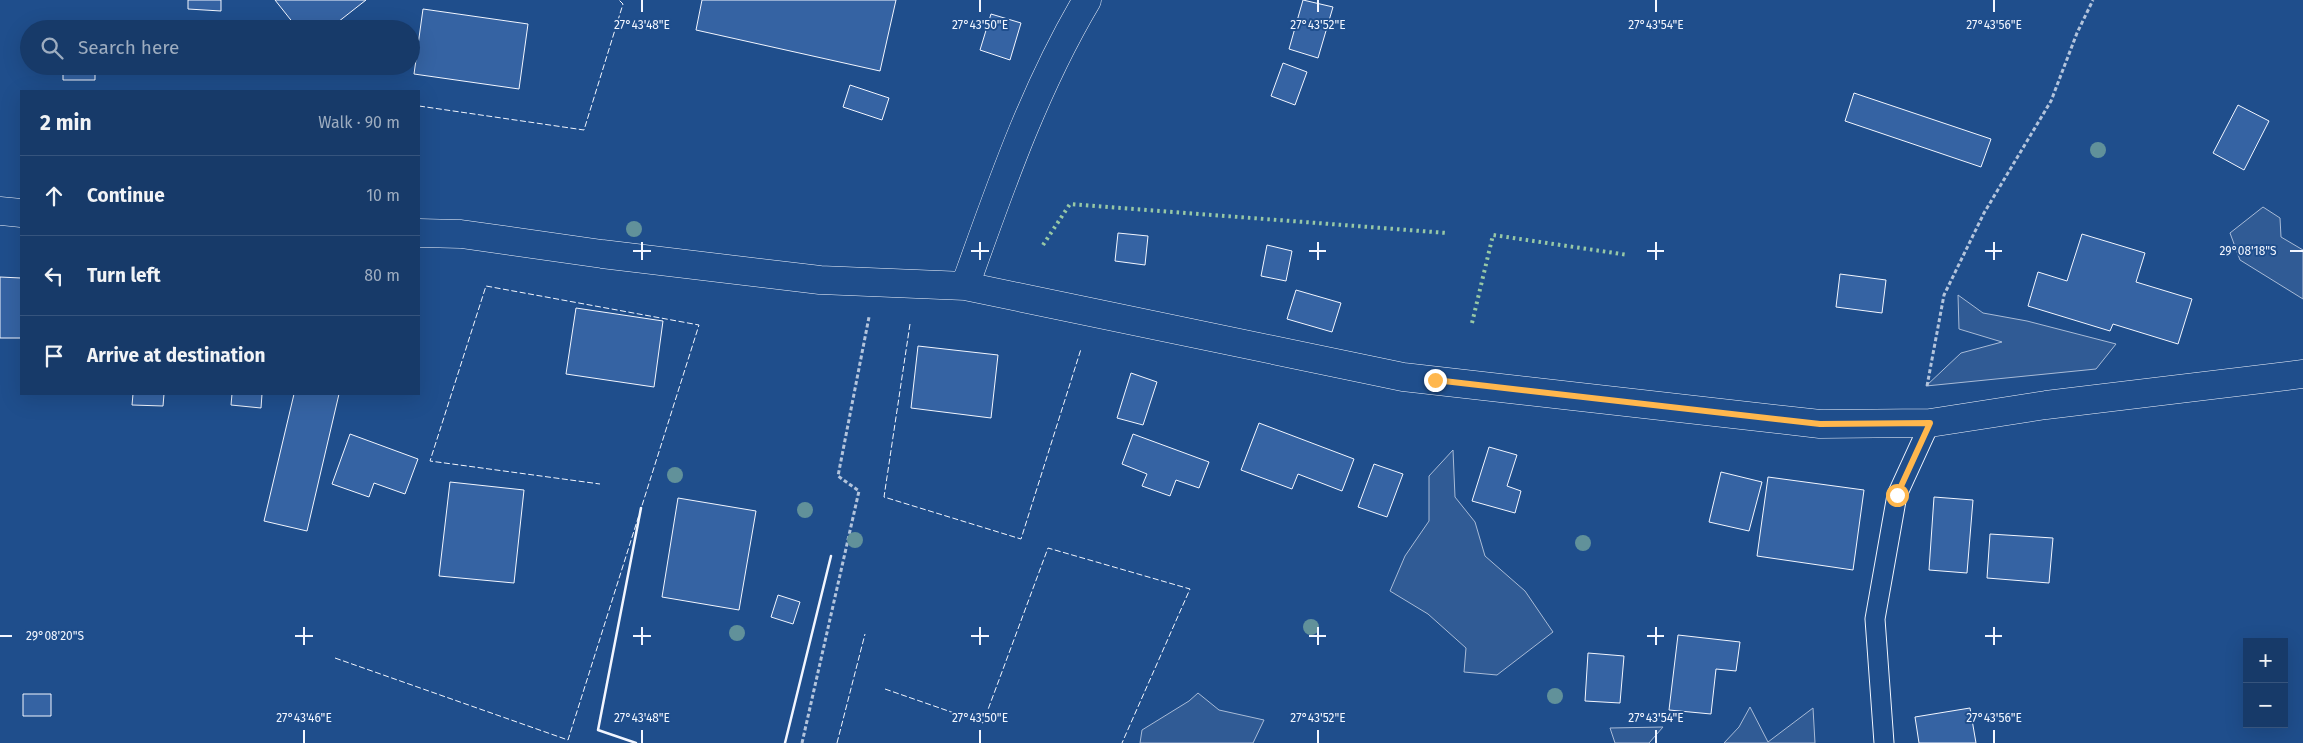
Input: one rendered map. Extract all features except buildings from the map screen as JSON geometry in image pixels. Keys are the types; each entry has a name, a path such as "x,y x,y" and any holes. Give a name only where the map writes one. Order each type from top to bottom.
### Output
{"street":[{"path":"965,286 1011,157 1067,33 1087,0"},
{"path":"0,211 20,213"},
{"path":"420,233 461,234 602,254 820,280 965,286 1403,377 1820,424 1930,423 2046,405 2303,374"}],"lane":[{"path":"1884,743 1875,619 1897,495 1930,423"}],"path":[{"path":"1930,423 1926,386 1944,295 1984,214 2050,101 2077,33 2094,0"},
{"path":"802,743 859,491 838,476 876,282"}],"shaded area":[{"path":"2263,207 2280,218 2281,237 2303,250 2303,299 2240,260 2230,233"},
{"path":"1958,295 1983,313 2027,321 2116,344 2096,369 1926,386 1961,353 2002,342 1959,329"},
{"path":"1453,450 1455,497 1475,522 1485,556 1525,591 1553,632 1497,675 1464,672 1466,648 1428,614 1390,591 1405,556 1429,521 1429,476"},
{"path":"1198,693 1219,710 1264,720 1253,743 1140,743 1142,730 1189,701"},
{"path":"1750,707 1768,742 1813,708 1815,743 1724,743 1739,727"},
{"path":"1663,727 1649,743 1615,743 1610,728"}],"hedge":[{"path":"1043,245 1070,204 1447,233"},
{"path":"1472,323 1493,235 1628,255"}],"fence":[{"path":"420,106 584,130 623,4 619,0"},
{"path":"335,658 568,740 699,325 486,286 430,461 600,484"},
{"path":"910,324 884,497 1021,539 1081,349"},
{"path":"885,689 983,723 1048,548 1190,589 1122,743"},
{"path":"837,743 865,634"}],"wall":[{"path":"636,743 598,730 641,508"},
{"path":"785,743 831,556"}],"route":[{"path":"1435,380 1820,424 1930,423 1897,495"}]}
